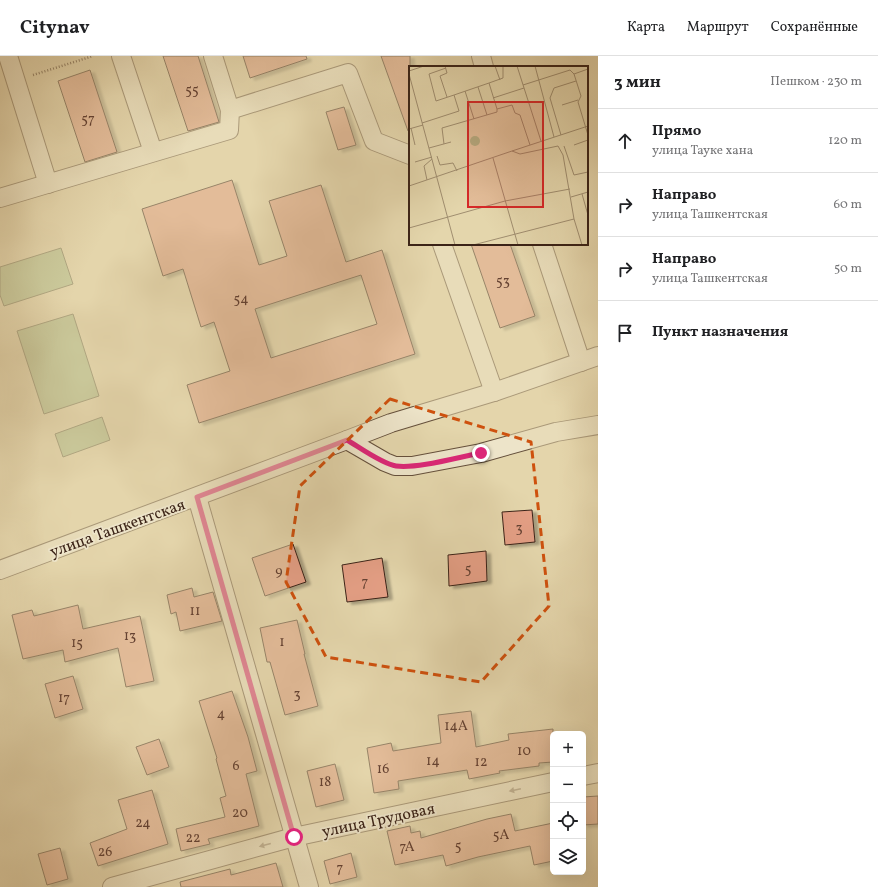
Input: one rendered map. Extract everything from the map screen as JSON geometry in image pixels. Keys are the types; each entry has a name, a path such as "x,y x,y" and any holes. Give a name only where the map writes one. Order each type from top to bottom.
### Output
{"street":[{"path":"8,56 48,184"},
{"path":"121,56 154,152"},
{"path":"0,198 229,130 230,110 213,56"},
{"path":"481,56 484,66"},
{"path":"230,110 348,73 374,141 409,155"},
{"path":"442,245 494,392"},
{"path":"542,245 590,359"},
{"name":"улица Ташкентская","path":"0,570 391,423 494,392 590,359"},
{"path":"347,440 384,462 395,466 412,466 481,453 556,432 598,424"},
{"path":"197,497 309,887"},
{"path":"586,775 598,772"},
{"name":"улица Трудовая","path":"112,887 294,837 550,783"}],"path":[{"path":"16,81 93,56"}],"highlighted area":[{"path":"390,399 531,442 549,606 481,682 326,657 286,582 300,486"}],"green space":[{"path":"61,248 73,284 4,306 0,295 0,267"},
{"path":"73,314 99,396 44,414 17,331"},
{"path":"102,417 110,440 63,457 55,434"}],"building":[{"path":"163,56 198,56 219,122 188,131"},
{"path":"243,56 306,56 307,59 250,78"},
{"path":"381,56 410,56 408,131"},
{"path":"90,70 117,152 85,162 58,81"},
{"path":"344,107 356,145 338,150 326,112"},
{"path":"232,180 259,265 287,256 269,201 321,185 346,262 382,250 415,354 199,423 187,385 230,371 214,322 201,327 183,269 163,276 142,209","holes":["361,275 377,324 271,358 255,309"]},
{"path":"471,245 510,245 535,316 500,328"},
{"path":"532,510 535,542 505,545 502,512"},
{"path":"293,544 306,582 265,596 252,558"},
{"path":"486,551 487,581 449,586 448,555"},
{"path":"382,558 388,597 347,602 342,565"},
{"path":"192,588 194,597 213,592 222,621 180,631 176,612 171,614 167,595"},
{"path":"78,605 83,629 140,616 154,681 126,687 118,648 65,662 63,650 23,659 12,615 32,610 34,616"},
{"path":"297,620 304,654 318,706 285,715 270,662 267,662 260,628"},
{"path":"73,676 83,709 55,718 45,684"},
{"path":"232,691 248,737 257,771 246,774 259,826 208,839 210,844 181,851 176,829 225,817 220,798 226,796 216,759 217,758 199,701"},
{"path":"471,711 476,747 509,740 508,734 553,729 553,731 550,731 550,762 539,763 539,766 499,771 500,773 469,779 467,770 398,781 399,789 374,793 367,748 391,743 393,751 441,743 438,715"},
{"path":"159,739 169,767 147,775 136,747"},
{"path":"335,764 344,800 316,807 307,771"},
{"path":"152,790 168,844 98,866 90,843 127,829 118,800"},
{"path":"598,796 598,824 586,825 586,797"},
{"path":"511,814 515,831 550,824 550,862 534,865 530,846 478,857 446,866 443,855 395,865 387,831 410,826 411,833 420,831 421,838 487,819"},
{"path":"60,848 68,879 47,885 38,854"},
{"path":"351,853 357,877 330,884 324,861"},
{"path":"276,863 283,887 181,887 180,882 230,869 231,875"}],"route":[{"path":"294,837 197,497 347,440 384,462 395,466 412,466 481,453"}]}
